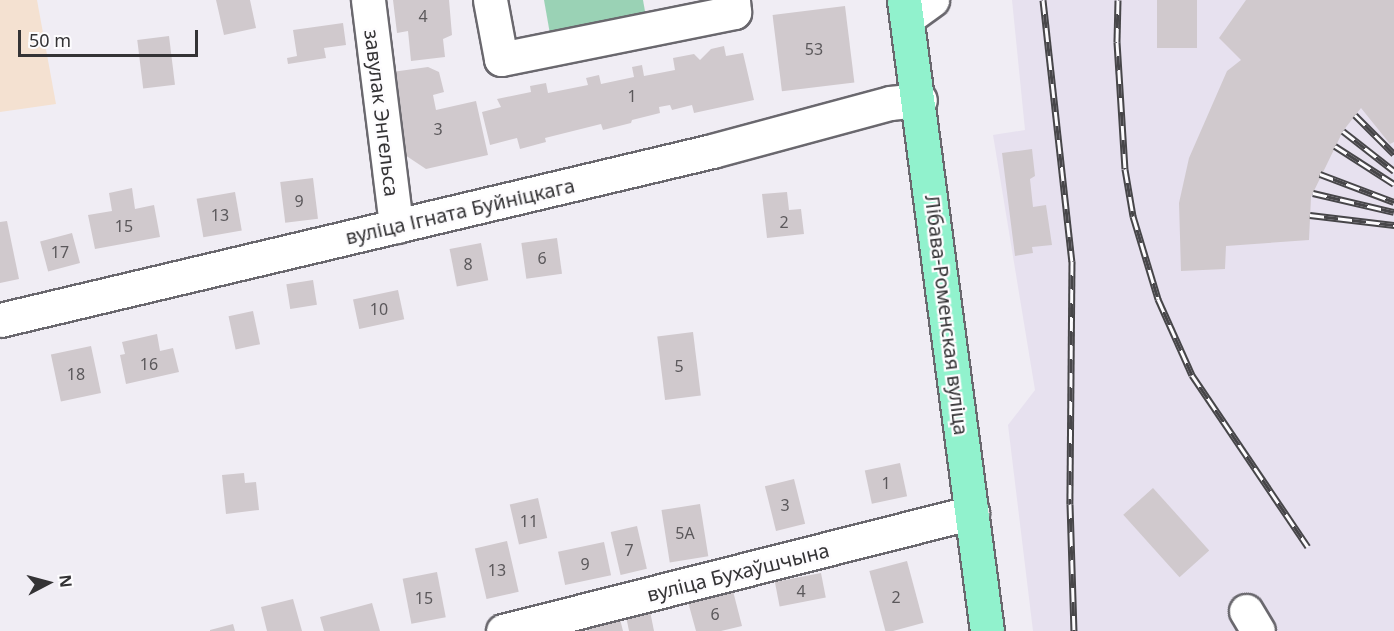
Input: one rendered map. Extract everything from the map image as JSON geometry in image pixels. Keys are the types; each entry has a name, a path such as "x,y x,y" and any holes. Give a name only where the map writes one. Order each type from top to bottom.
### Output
{"main road":[{"name":"Лібава-Роменская вуліца","path":"915,6 920,100 987,631"}],"street":[{"name":"завулак Энгельса","path":"368,0 396,226"},
{"path":"490,0 501,58 734,12 733,0"},
{"name":"вуліца Ігната Буйніцкага","path":"0,320 712,151 890,103 920,100"},
{"name":"вуліца Бухаўшчына","path":"503,631 972,512"}],"shaded area":[{"path":"0,0 37,0 56,104 0,112"},
{"path":"1012,0 1394,0 1394,631 1033,631 1008,425 1035,390 993,135 1025,130"}],"green space":[{"path":"544,0 643,0 646,17 550,34"}],"building":[{"path":"216,0 250,0 256,28 224,35"},
{"path":"393,0 449,0 452,35 443,39 445,57 411,61 408,31 397,33"},
{"path":"1157,0 1197,0 1197,48 1157,48"},
{"path":"1246,0 1394,0 1394,142 1390,144 1361,108 1343,131 1311,197 1309,240 1226,246 1225,269 1181,271 1179,203 1189,158 1227,71 1241,60 1219,38"},
{"path":"845,6 854,82 782,91 773,15"},
{"path":"343,23 346,45 324,48 326,58 288,64 287,58 297,56 293,30"},
{"path":"169,36 175,85 143,89 137,40"},
{"path":"724,46 726,56 743,53 754,100 694,113 692,105 672,110 670,105 659,107 660,113 632,120 631,123 603,130 601,124 545,138 546,142 520,149 517,138 490,145 482,112 501,107 497,99 531,92 530,86 546,83 548,93 588,85 586,78 599,75 601,84 634,77 632,67 642,65 644,76 675,70 673,58 694,54 700,60 711,49"},
{"path":"428,67 439,72 444,92 433,95 436,110 476,101 488,155 426,169 396,149 385,73"},
{"path":"1032,149 1035,176 1030,179 1033,207 1046,205 1052,245 1032,247 1033,253 1015,256 1002,153"},
{"path":"313,178 318,219 285,223 280,182"},
{"path":"132,188 135,209 154,205 160,237 95,249 88,215 112,211 109,193"},
{"path":"235,192 242,230 203,237 197,199"},
{"path":"787,192 789,210 801,209 804,234 767,238 762,194"},
{"path":"7,221 19,279 0,283 0,222"},
{"path":"72,233 80,263 48,271 40,242"},
{"path":"557,238 562,274 526,279 521,243"},
{"path":"481,243 488,280 457,286 450,249"},
{"path":"313,280 317,305 290,309 286,284"},
{"path":"398,290 404,319 359,329 353,300"},
{"path":"253,311 260,344 236,349 229,316"},
{"path":"693,332 701,396 665,400 657,336"},
{"path":"157,334 160,351 173,348 179,372 126,384 120,355 125,354 122,342"},
{"path":"91,346 101,393 61,401 51,355"},
{"path":"900,463 907,496 872,504 865,470"},
{"path":"244,473 245,483 256,482 259,510 226,514 222,475"},
{"path":"794,479 805,524 776,531 765,486"},
{"path":"1153,488 1209,550 1179,577 1123,515"},
{"path":"538,498 547,538 519,544 510,505"},
{"path":"700,504 708,556 670,562 661,510"},
{"path":"637,526 647,569 621,575 611,532"},
{"path":"507,541 519,592 487,599 475,548"},
{"path":"604,542 611,575 565,585 558,552"},
{"path":"907,561 924,623 885,631 869,571"},
{"path":"437,572 446,617 411,624 403,579"},
{"path":"821,573 826,598 780,607 775,582"},
{"path":"733,591 742,626 721,631 696,631 688,602"},
{"path":"293,599 302,631 267,631 261,607"},
{"path":"372,603 380,631 324,631 320,617"},
{"path":"650,611 654,631 629,631 626,616"},
{"path":"620,619 623,631 587,631 586,627"},
{"path":"233,624 235,631 210,631 210,630"}],"railway":[{"path":"1043,0 1072,261 1070,504 1074,631"},
{"path":"1118,0 1117,42 1125,169 1133,216 1158,299 1192,375 1308,547"},
{"path":"1355,115 1394,154"},
{"path":"1343,131 1394,171"},
{"path":"1335,146 1394,184"},
{"path":"1320,174 1394,202"},
{"path":"1313,193 1394,212"},
{"path":"1310,215 1394,225"}]}
